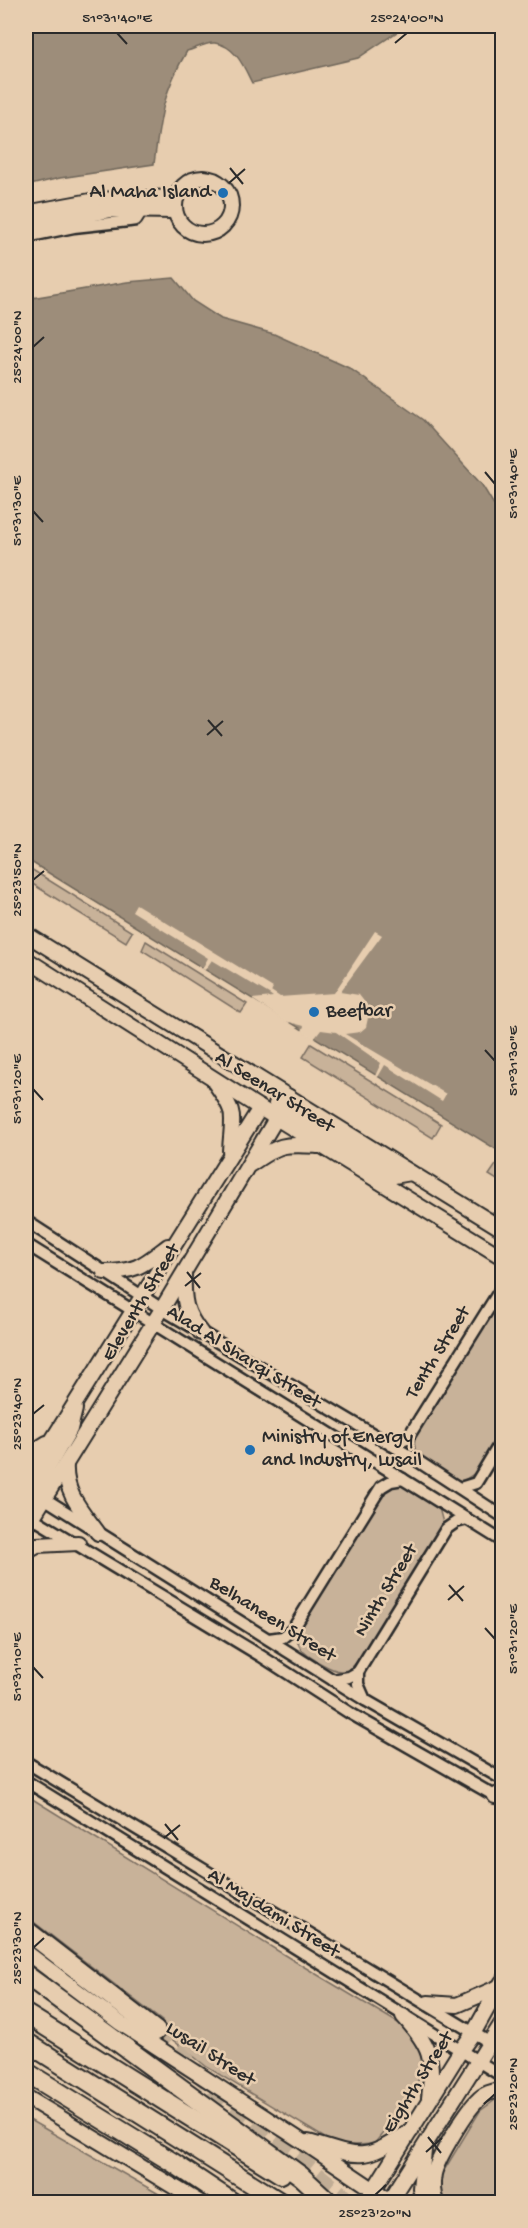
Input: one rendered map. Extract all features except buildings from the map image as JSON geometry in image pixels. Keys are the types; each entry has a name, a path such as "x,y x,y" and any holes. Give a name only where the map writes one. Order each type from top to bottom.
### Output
{"highway":[{"path":"26,1930 156,2031"},
{"path":"26,1975 301,2176 328,2201"},
{"path":"26,2014 251,2157 328,2201"},
{"path":"26,2042 280,2202"},
{"path":"26,2072 172,2162 231,2202"}],"street":[{"path":"207,178 223,187 229,197 231,209 221,227 203,234 184,226 175,211 177,197 189,182 207,178"},
{"path":"26,226 177,197"},
{"path":"26,213 96,200 143,203 175,211"},
{"path":"26,237 74,227 136,220 143,203"},
{"name":"Al Seenar Street","path":"26,934 282,1107 322,1146 502,1257"},
{"name":"Al Seenar Street","path":"26,960 260,1108"},
{"path":"210,1076 232,1112 230,1155"},
{"path":"260,1108 271,1104 282,1107 394,1176 411,1173 502,1229"},
{"name":"Eleventh Street","path":"28,1502 66,1462 153,1324 282,1107"},
{"name":"Eleventh Street","path":"28,1502 51,1441 260,1108"},
{"path":"247,1167 281,1145 322,1146"},
{"name":"Alad Al Sharqi Street","path":"26,1221 141,1296 410,1456 502,1516"},
{"path":"104,1272 124,1272 136,1268 151,1260 177,1239"},
{"name":"Alad Al Sharqi Street","path":"26,1244 502,1541"},
{"path":"184,1272 185,1307 201,1333"},
{"name":"Tenth Street","path":"406,1439 502,1287"},
{"path":"28,1502 70,1429 74,1417 74,1404"},
{"path":"391,1445 406,1439 410,1456"},
{"path":"479,1500 476,1483 502,1440"},
{"path":"26,1456 51,1441"},
{"path":"66,1462 65,1476 69,1492 98,1533"},
{"path":"377,1463 381,1486"},
{"path":"269,1639 283,1636 293,1629 381,1486 403,1479"},
{"path":"460,1488 476,1483"},
{"name":"Belhaneen Street","path":"28,1502 98,1533 365,1700 502,1779"},
{"name":"Belhaneen Street","path":"28,1502 78,1543 251,1649 348,1712 500,1796"},
{"path":"443,1504 447,1517 446,1529"},
{"path":"446,1529 456,1522 467,1520"},
{"name":"Ninth Street","path":"358,1672 446,1529"},
{"path":"26,1551 44,1544 78,1543"},
{"path":"293,1629 292,1642 297,1657"},
{"path":"333,1680 349,1677 358,1672 358,1684 365,1700"},
{"name":"Al Majdami Street","path":"26,1762 497,2046"},
{"name":"Al Majdami Street","path":"26,1781 502,2076"},
{"name":"Lusail Street","path":"26,1952 120,2023 300,2140 369,2196 391,2202"},
{"path":"428,2003 457,2006 501,1985"},
{"name":"Eighth Street","path":"369,2196 413,2130 501,1985"},
{"path":"404,2016 423,2040 430,2056 429,2103"},
{"name":"Eighth Street","path":"391,2202 478,2061 497,2046 502,2023"},
{"path":"436,2202 433,2187 434,2172 462,2122 478,2099 487,2093 502,2091"},
{"path":"26,2097 199,2202"},
{"path":"300,2140 349,2153 364,2154 375,2151 413,2130"},
{"path":"424,2202 420,2188 420,2173 426,2143"}],"shaded area":[{"path":"26,26 406,26 358,58 252,83 246,70 229,48 215,43 187,51 173,79 164,105 154,164 60,178 26,186"},
{"path":"174,278 193,301 221,319 274,334 349,368 423,420 482,485 502,518 502,1153 26,859 26,299 127,282"},
{"path":"26,866 132,932 126,942 26,880"},
{"path":"146,941 247,1004 241,1013 142,950"},
{"path":"311,1044 441,1124 433,1138 303,1057"},
{"path":"500,1159 502,1160 502,1183 489,1175"},
{"path":"502,1294 502,1432 478,1471 463,1481 438,1471 426,1463 415,1449 415,1438"},
{"path":"401,1482 438,1504 443,1523 357,1662 347,1670 332,1669 301,1649 297,1631 383,1491"},
{"path":"26,1795 425,2039 422,2074 400,2112 374,2144 338,2146 207,2067 160,2030 162,2021 26,1916"},
{"path":"498,2098 502,2099 502,2202 442,2201 440,2177 480,2111"},
{"path":"26,2118 173,2202 26,2202"}],"pier":[{"path":"136,904 273,988 271,991 280,997 334,993 375,931 382,935 340,992 359,995 370,1009 366,1027 360,1032 345,1034 446,1094 442,1101 385,1065 378,1077 375,1076 381,1063 336,1032 321,1030 314,1039 302,1031 304,1026 285,1021 252,999 273,997 212,960 205,970 202,969 208,958 132,911"}],"tunnel":[{"path":"156,2031 231,2105 350,2202"}],"place":[{"name":"Al Maha Island","path":"223,193"},
{"name":"Beefbar","path":"314,1012"},
{"name":"Ministry of Energy and Industry, Lusail","path":"250,1450"}]}
